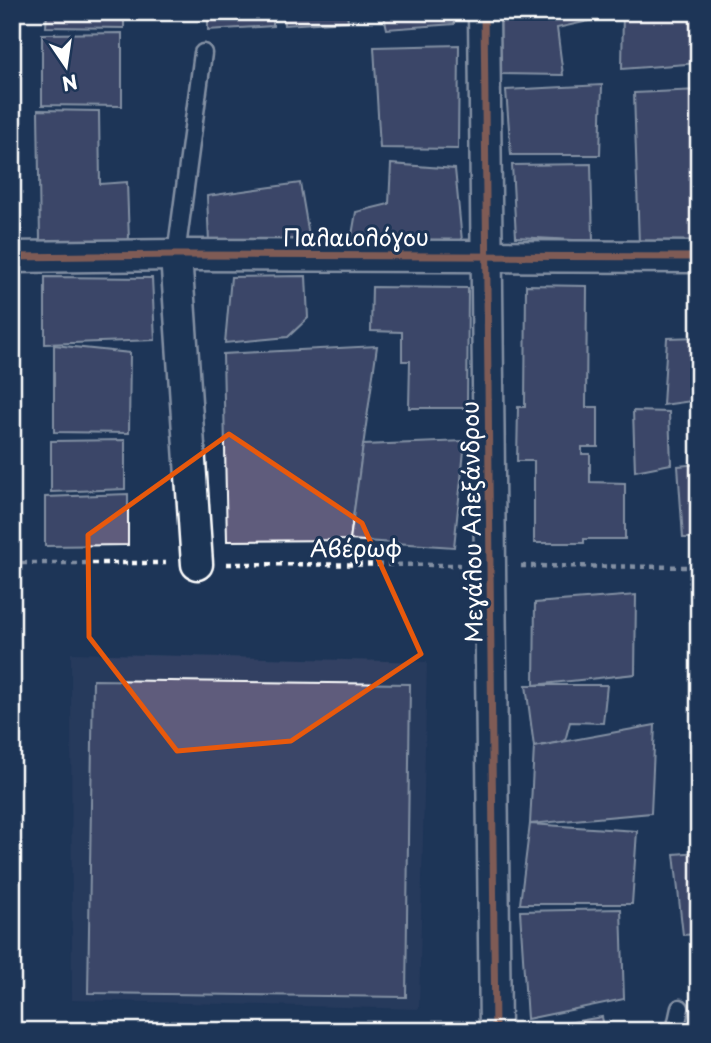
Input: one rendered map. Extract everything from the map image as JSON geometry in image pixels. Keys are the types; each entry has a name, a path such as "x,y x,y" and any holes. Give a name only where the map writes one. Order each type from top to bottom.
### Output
{"street":[{"name":"Μεγάλου Αλεξάνδρου","path":"484,12 495,1031"},
{"path":"176,255 197,564"},
{"name":"Παλαιολόγου","path":"12,257 699,257"}],"lane":[{"path":"176,255 203,53"},
{"path":"675,1031 680,1008"}],"highlighted area":[{"path":"229,434 362,523 421,654 291,741 177,751 89,637 88,535"}],"shaded area":[{"path":"71,653 427,662 419,1009 72,1000"}],"building":[{"path":"47,12 124,12 124,28 46,27"},
{"path":"208,12 273,12 273,26 208,30"},
{"path":"283,12 347,12 348,21 284,25"},
{"path":"383,12 454,12 454,24 387,29"},
{"path":"497,12 607,12 607,17 557,28 563,75 499,74"},
{"path":"623,12 699,12 699,63 622,69"},
{"path":"122,33 122,106 42,105 42,34"},
{"path":"459,45 458,149 380,148 374,47"},
{"path":"602,85 600,155 511,155 506,90"},
{"path":"699,90 699,243 639,244 634,93"},
{"path":"38,110 99,111 100,184 127,182 129,241 40,241"},
{"path":"391,164 455,169 462,241 351,241 356,212 389,204"},
{"path":"591,164 593,241 516,237 512,165"},
{"path":"300,183 310,241 209,242 207,196"},
{"path":"306,276 308,318 288,337 225,343 231,277"},
{"path":"45,277 152,278 155,340 45,344"},
{"path":"526,285 587,286 586,407 598,407 598,447 582,447 582,454 590,454 590,482 625,483 625,539 584,539 584,543 534,543 534,461 517,461 518,407 525,407"},
{"path":"372,287 468,288 467,408 409,408 410,361 402,361 402,332 371,331"},
{"path":"699,337 699,400 663,405 667,338"},
{"path":"54,345 130,353 129,433 54,432"},
{"path":"377,346 350,540 227,541 223,354"},
{"path":"633,411 669,412 671,464 635,471"},
{"path":"125,440 125,489 51,492 51,441"},
{"path":"465,441 454,547 350,540 363,445"},
{"path":"699,464 699,538 683,538 678,466"},
{"path":"128,494 128,545 45,546 45,497"},
{"path":"636,595 635,674 534,685 535,603"},
{"path":"93,680 410,684 406,997 88,993"},
{"path":"526,685 607,685 603,723 570,722 565,741 534,747"},
{"path":"655,725 651,813 530,824 534,747"},
{"path":"530,824 637,831 632,904 520,904"},
{"path":"699,852 699,934 683,935 674,854"},
{"path":"621,909 624,999 527,1019 520,911"},
{"path":"602,1017 605,1031 526,1031 526,1030"}],"cycle path":[{"path":"484,12 495,1031"},
{"path":"12,257 699,257"}]}
